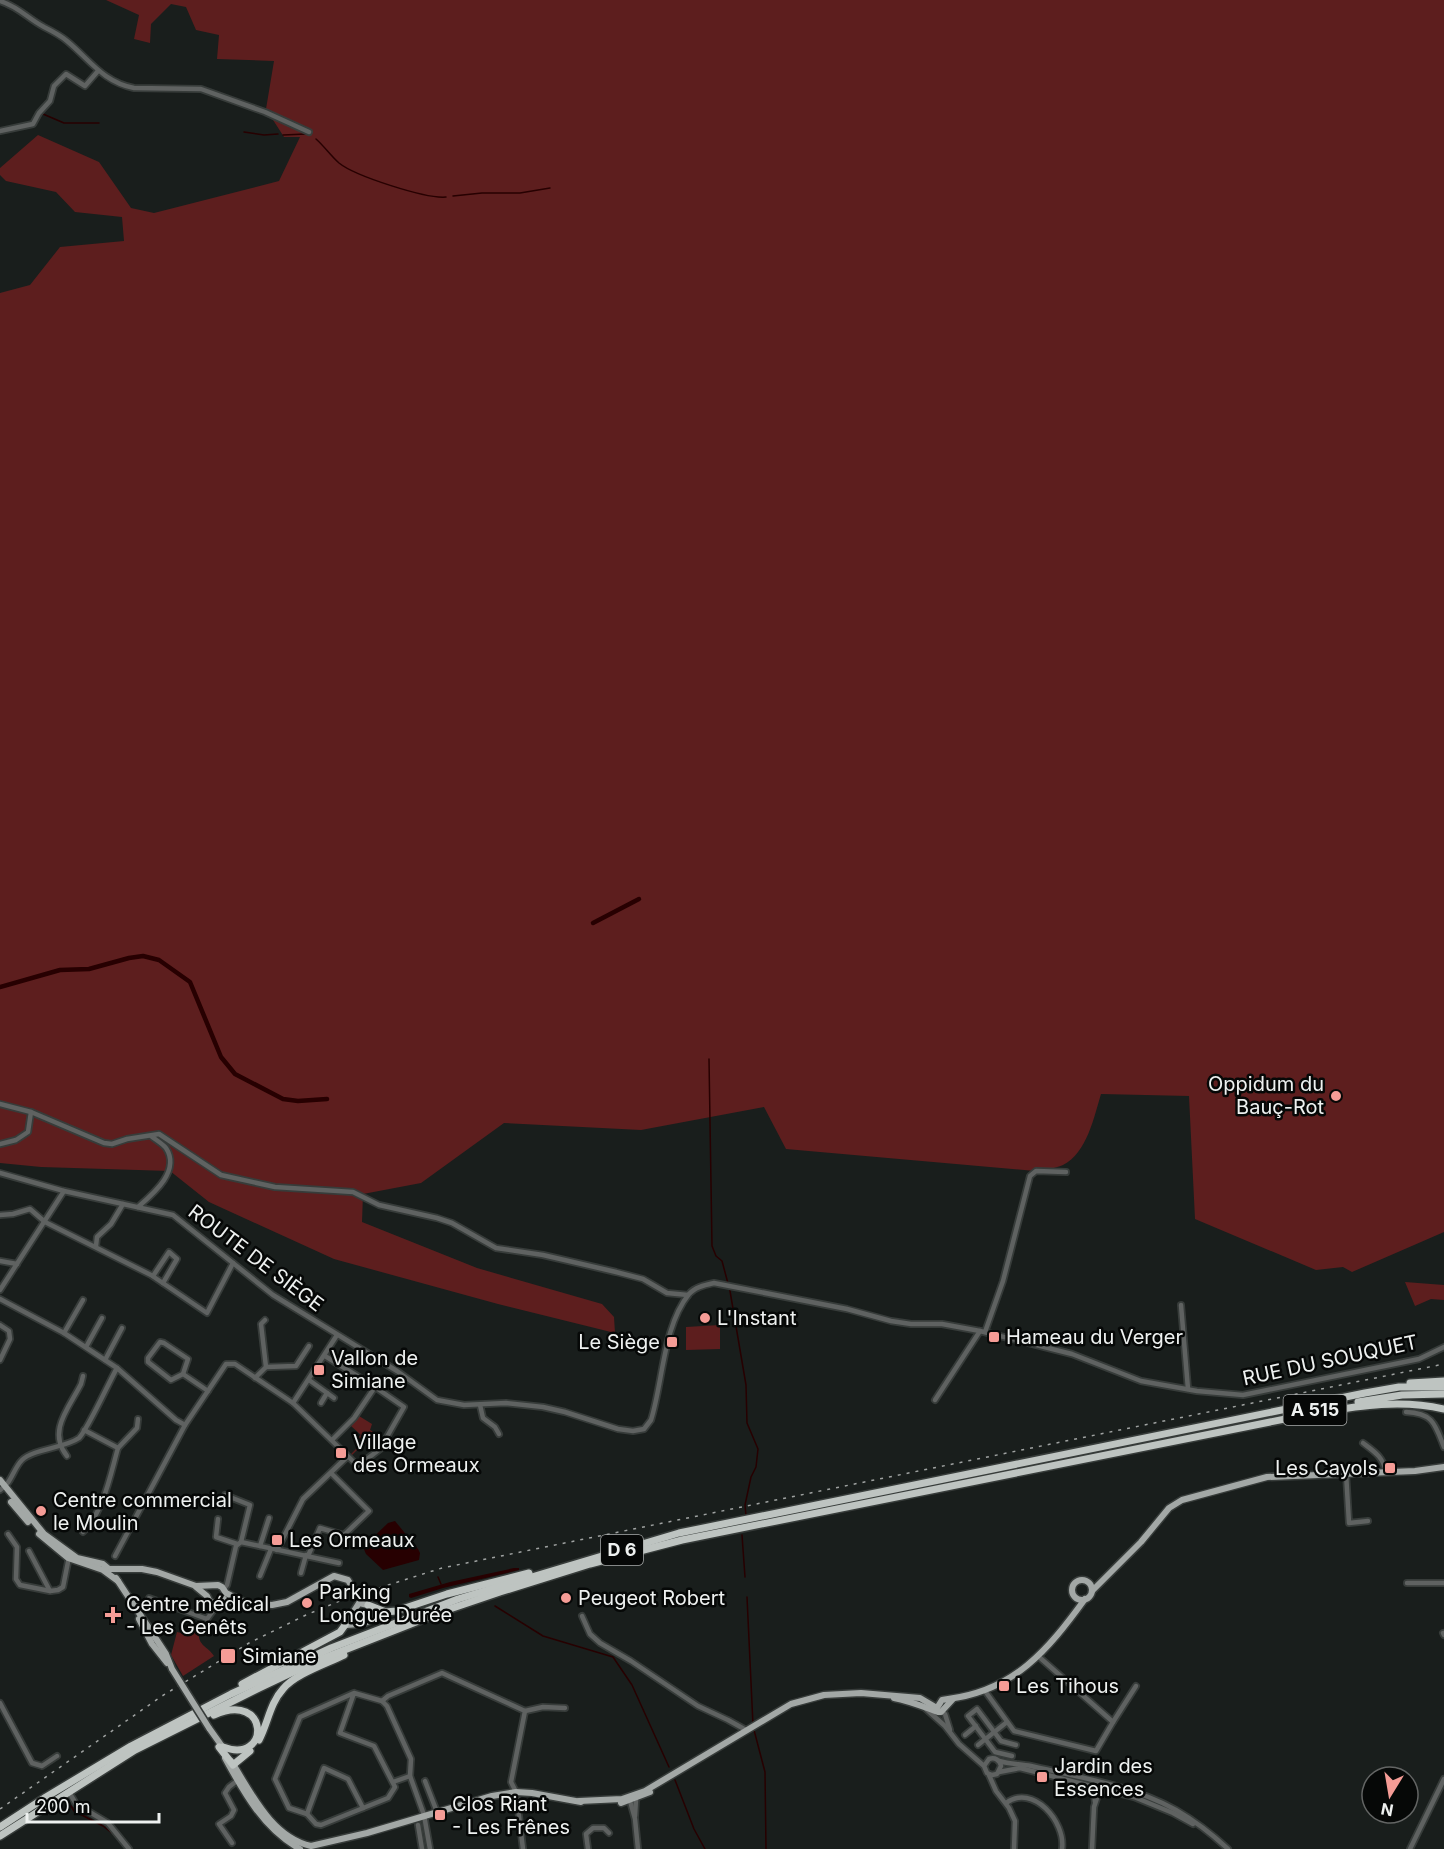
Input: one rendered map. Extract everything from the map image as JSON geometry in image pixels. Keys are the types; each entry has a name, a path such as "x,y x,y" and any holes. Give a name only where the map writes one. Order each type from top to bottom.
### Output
{"highway":[{"path":"1291,1408 1324,1397 1359,1390 1394,1384 1444,1381"},
{"name":"A 515","path":"1291,1408 1399,1388 1444,1387"},
{"name":"A 515","path":"1188,1437 1370,1400 1402,1395 1444,1394"},
{"path":"1188,1437 1315,1413 1378,1404 1408,1403 1444,1409"},
{"name":"D 6","path":"0,1827 55,1791 231,1694 332,1648 458,1599 679,1533 1291,1408"},
{"name":"D 6","path":"0,1836 135,1750 259,1688 314,1662 500,1592 590,1564 672,1543 1188,1437"},
{"path":"368,1605 386,1612 396,1611 447,1594 622,1550"},
{"path":"161,1731 340,1632 345,1625"},
{"name":"D 6","path":"234,1765 256,1746 272,1707 289,1683 378,1637"},
{"name":"D 6","path":"100,1772 217,1713 241,1709 250,1713 257,1721 259,1734 253,1744 239,1751 221,1747"},
{"path":"221,1747 230,1763 234,1765"}],"main road":[{"path":"1091,1588 1099,1584 1141,1542 1169,1508 1182,1500 1267,1477 1444,1467"},
{"path":"1,1486 47,1543 67,1555 113,1574 125,1568 157,1572 196,1586 220,1589 244,1602"},
{"path":"67,1555 93,1561 113,1574 166,1654 172,1670"},
{"path":"196,1586 208,1599 221,1603 244,1602 264,1605 287,1602 334,1576 348,1580 357,1597 373,1612 369,1622 345,1625 357,1597"},
{"path":"1082,1599 1074,1594 1074,1585 1082,1580 1091,1588"},
{"path":"1082,1599 1090,1596 1091,1588"},
{"path":"208,1599 208,1591 220,1589"},
{"path":"220,1589 221,1603"},
{"path":"938,1710 942,1701 985,1691 1016,1675 1038,1656 1080,1607 1082,1599"},
{"path":"133,1605 154,1643 266,1822 275,1832 297,1847 354,1836 515,1791 608,1805 632,1799 659,1787 672,1776"},
{"path":"148,1626 154,1643"},
{"path":"861,1693 907,1700 938,1710"},
{"path":"632,1799 748,1727 791,1704 824,1695 861,1693 920,1698 938,1710"},
{"path":"234,1765 239,1778 269,1819 297,1847"},
{"path":"322,1849 354,1836"}],"street":[{"path":"0,1 21,10 42,26 67,40 98,71 115,82 134,88 191,88 211,92 265,112 309,132"},
{"path":"0,131 33,124 50,101 54,86 66,74 85,86 98,71"},
{"path":"0,1104 31,1112 104,1143 112,1144 159,1134 221,1175 275,1187 353,1192 379,1205 437,1218 496,1248 543,1255 643,1279 667,1293 688,1295"},
{"path":"0,1144 16,1140 28,1132 31,1112"},
{"path":"138,1207 167,1178 170,1161 166,1149 151,1136"},
{"path":"935,1400 982,1332 1003,1281 1030,1176 1036,1171 1066,1172"},
{"name":"ROUTE DE SIÈGE","path":"0,1173 64,1191 173,1215 273,1295 397,1371 437,1400 464,1405 506,1403 543,1407 618,1429 633,1431 644,1429 655,1409 674,1322 688,1295"},
{"path":"0,1290 64,1191"},
{"path":"96,1246 97,1237 111,1224 123,1204"},
{"path":"0,1215 30,1209 45,1222 153,1276 207,1313 233,1263"},
{"path":"153,1276 167,1252 177,1259 163,1283"},
{"path":"0,1261 17,1264"},
{"name":"RUE DU SOUQUET","path":"688,1295 700,1286 714,1282 847,1309 891,1321 911,1324 942,1324 982,1332 1072,1354 1141,1381 1243,1395 1419,1359 1444,1347"},
{"path":"0,1299 64,1333 117,1368 176,1420 185,1425"},
{"path":"64,1333 83,1300"},
{"path":"1181,1305 1188,1389"},
{"path":"86,1347 102,1318"},
{"path":"265,1320 261,1324 266,1367"},
{"path":"0,1325 9,1331 10,1339 0,1360"},
{"path":"105,1360 122,1328"},
{"path":"293,1403 337,1335"},
{"path":"157,1343 164,1343 188,1359 183,1374 171,1380 151,1366 148,1358 157,1343"},
{"path":"255,1378 266,1367 296,1366 309,1346"},
{"path":"115,1556 185,1425 226,1364 235,1364 293,1403 358,1466 377,1452 404,1407 325,1356"},
{"path":"1,1486 27,1457 79,1437 117,1368"},
{"path":"183,1374 208,1391"},
{"path":"67,1456 59,1446 57,1431 83,1376"},
{"path":"309,1380 334,1398"},
{"path":"332,1440 354,1418 375,1387"},
{"path":"321,1403 327,1393"},
{"path":"480,1405 481,1415 497,1429 499,1434"},
{"path":"1406,1413 1424,1414 1430,1419 1437,1428 1444,1447"},
{"path":"82,1532 88,1527 106,1492 118,1448 136,1428 138,1419"},
{"path":"84,1430 118,1448"},
{"path":"1363,1443 1380,1456 1386,1472"},
{"path":"260,1576 303,1499 347,1457"},
{"path":"301,1574 320,1528 344,1535 369,1511 331,1473"},
{"path":"1346,1473 1349,1523 1368,1521"},
{"path":"220,1589 229,1578 250,1505 225,1495"},
{"path":"260,1546 269,1518"},
{"path":"218,1519 216,1537 339,1563"},
{"path":"8,1534 17,1547 16,1580 20,1585 50,1591 63,1587 67,1555"},
{"path":"29,1551 50,1591"},
{"path":"1407,1583 1444,1583"},
{"path":"149,1598 207,1619"},
{"path":"207,1619 210,1609 208,1599"},
{"path":"207,1619 221,1603"},
{"path":"582,1616 590,1634 600,1643 698,1706 748,1727"},
{"path":"154,1643 166,1654"},
{"path":"1038,1656 1113,1722"},
{"path":"382,1701 388,1696 442,1673 525,1711 543,1707 565,1708"},
{"path":"985,1691 1014,1731 1096,1751 1136,1686"},
{"path":"354,1693 340,1733 374,1746 395,1787 388,1798 321,1825 316,1824 307,1814 289,1808 275,1779 300,1717 354,1693 382,1701 387,1706 411,1759 410,1776 424,1815 430,1849"},
{"path":"0,1703 32,1763 42,1766 57,1756"},
{"path":"921,1706 938,1719 954,1738 984,1766 996,1791 1006,1803 1015,1821 1014,1849"},
{"path":"1012,1756 995,1752 968,1716 977,1709 1001,1741 1016,1745"},
{"path":"938,1719 938,1710 945,1714 954,1738"},
{"path":"523,1849 515,1791 511,1782 525,1711"},
{"path":"978,1745 1007,1722"},
{"path":"965,1735 976,1726"},
{"path":"969,1752 989,1759 1027,1765 1134,1797 1173,1813 1227,1848"},
{"path":"984,1766 989,1759"},
{"path":"996,1791 1001,1766 999,1761"},
{"path":"307,1814 324,1768 348,1779 363,1808"},
{"path":"989,1775 1020,1768 1112,1789"},
{"path":"393,1782 410,1776"},
{"path":"232,1843 219,1824 231,1816 234,1810 225,1793 239,1778"},
{"path":"1410,1849 1444,1779"},
{"path":"425,1781 437,1812"},
{"path":"1087,1785 1094,1793 1095,1802 1092,1849"},
{"path":"1094,1793 1098,1787"},
{"path":"1095,1802 1102,1792 1112,1789"},
{"path":"69,1792 76,1804 108,1823 129,1849"},
{"path":"1006,1803 1018,1797 1035,1800 1051,1815 1059,1829 1062,1849"},
{"path":"632,1799 638,1849"},
{"path":"418,1825 422,1849"},
{"path":"588,1849 586,1834 593,1828 604,1828 609,1833"}],"shaded area":[{"path":"106,0 1444,0 1444,1232 1352,1272 1343,1267 1316,1270 1195,1219 1189,1096 1101,1094 1088,1134 1078,1152 1063,1165 1035,1171 786,1149 764,1107 641,1130 504,1123 421,1183 363,1194 362,1222 477,1268 602,1304 614,1317 615,1333 334,1259 209,1202 170,1171 41,1167 0,1163 0,293 30,285 60,247 124,241 122,217 75,212 56,192 6,181 0,175 0,168 38,135 99,162 131,208 154,213 279,181 300,137 284,137 266,109 274,61 217,59 219,35 196,30 186,7 171,4 151,24 150,43 134,39 139,15"},
{"path":"1405,1282 1444,1285 1444,1300 1431,1299 1415,1306"},
{"path":"720,1325 720,1349 686,1350 686,1327"},
{"path":"359,1416 372,1424 370,1430 382,1437 371,1451 368,1444 363,1444 352,1455 362,1443 359,1437 361,1435 351,1426"},
{"path":"395,1521 418,1549 419,1560 383,1570 366,1554 363,1547 388,1523"},
{"path":"519,1568 519,1570 409,1597 409,1594 450,1582"},
{"path":"191,1629 199,1631 201,1643 214,1656 183,1676 171,1655 177,1632 189,1635"}],"waterway":[{"path":"43,114 64,123 99,123"},
{"path":"244,132 264,135 278,134"},
{"path":"283,135 306,134"},
{"path":"316,139 339,163 360,174 408,191 446,197"},
{"path":"453,196 520,193 550,188"},
{"path":"593,923 639,899"},
{"path":"0,987 60,970 89,969 129,958 143,956 159,960 190,982 221,1057 235,1074 283,1099 298,1101 327,1099"},
{"path":"709,1059 712,1246 716,1256 722,1261 730,1291 746,1385 747,1423 758,1449 756,1467 751,1477 745,1505 746,1516"},
{"path":"742,1535 745,1577"},
{"path":"438,1577 441,1584"},
{"path":"747,1597 753,1725"},
{"path":"495,1606 543,1636 613,1657 632,1685 669,1767"},
{"path":"754,1730 765,1772 766,1849"},
{"path":"675,1780 694,1829 705,1849"},
{"path":"71,1806 74,1811 103,1826 117,1837"}],"railway":[{"path":"0,1809 162,1696 249,1643 347,1598 442,1568 1444,1364"}],"place":[{"name":"Oppidum du Bauç-Rot","path":"1336,1096"},
{"name":"L'Instant","path":"705,1318"},
{"name":"Hameau du Verger","path":"994,1337"},
{"name":"Le Siège","path":"672,1342"},
{"name":"Vallon de Simiane","path":"319,1370"},
{"name":"Village des Ormeaux","path":"341,1453"},
{"name":"Les Cayols","path":"1390,1468"},
{"name":"Centre commercial le Moulin","path":"41,1511"},
{"name":"Les Ormeaux","path":"277,1540"},
{"name":"Peugeot Robert","path":"566,1598"},
{"name":"Parking Longue Durée","path":"307,1603"},
{"name":"Centre médical - Les Genêts","path":"113,1615"},
{"name":"Simiane","path":"228,1656"},
{"name":"Les Tihous","path":"1004,1686"},
{"name":"Jardin des Essences","path":"1042,1777"},
{"name":"Clos Riant - Les Frênes","path":"440,1815"}]}
